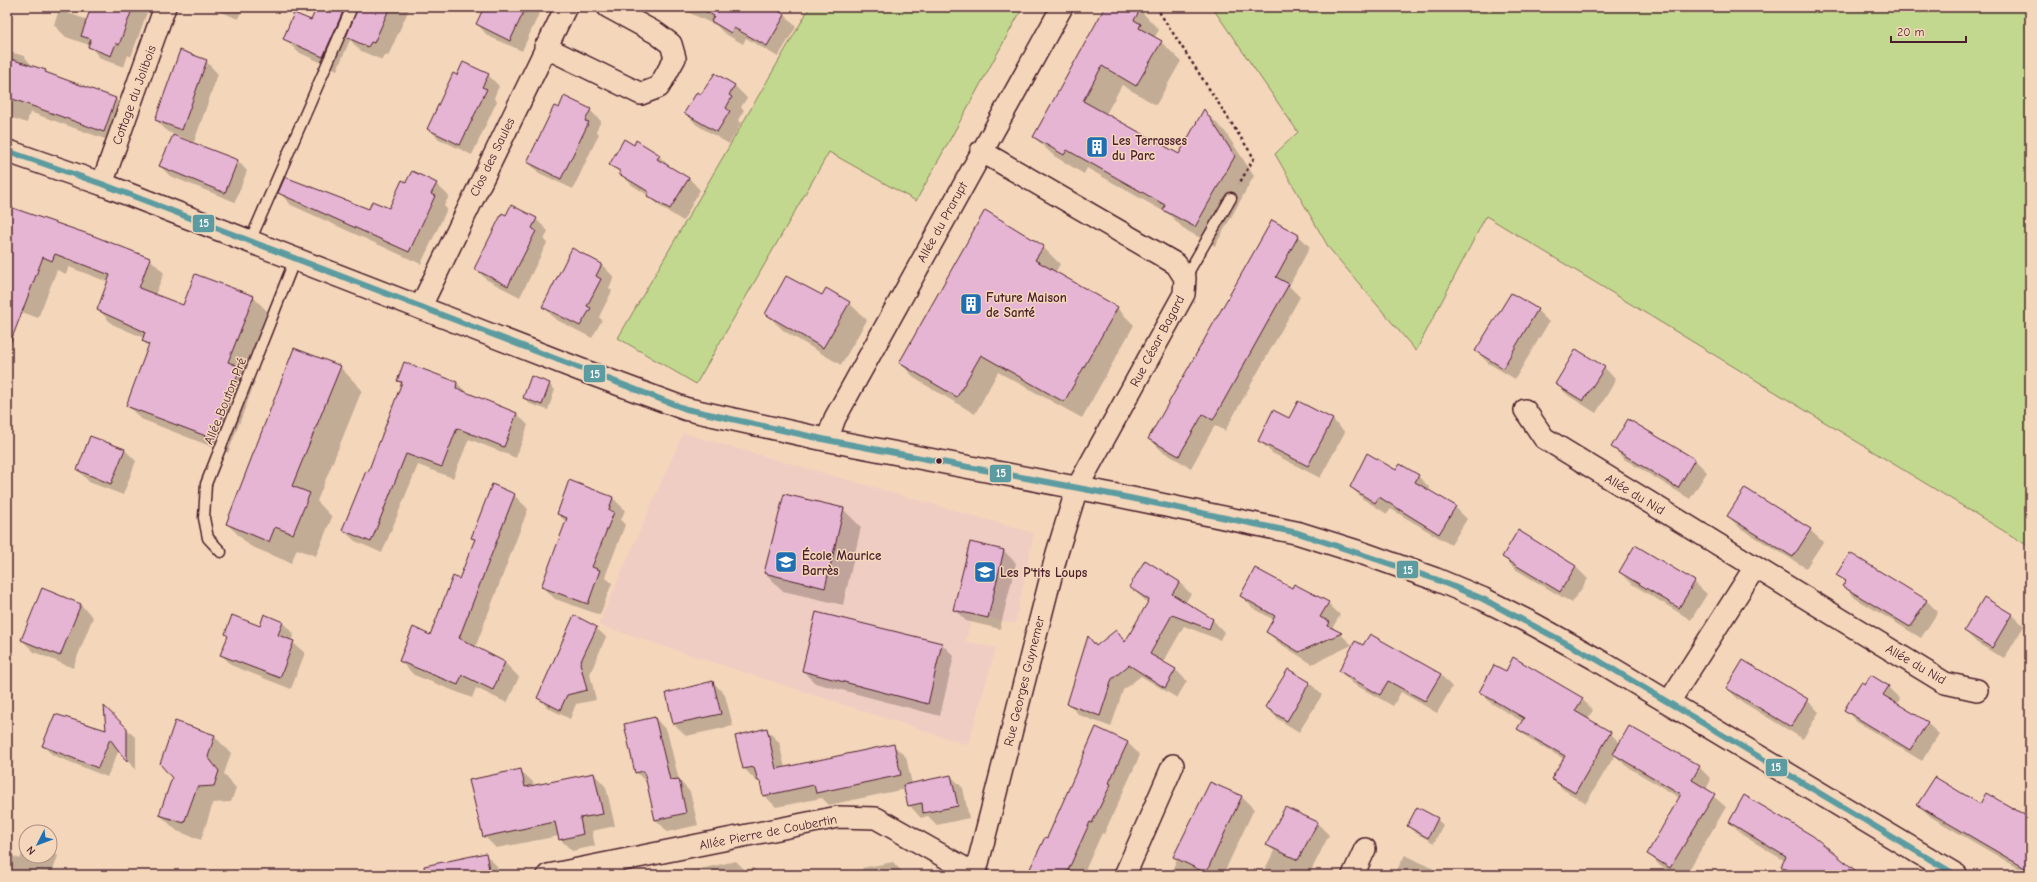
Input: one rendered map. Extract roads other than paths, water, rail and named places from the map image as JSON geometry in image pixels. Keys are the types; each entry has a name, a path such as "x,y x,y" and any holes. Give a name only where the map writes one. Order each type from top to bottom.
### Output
{"main road":[{"path":"7,151 102,184 420,308 686,409 827,440 1077,488 1298,533 1372,556 1484,599 1547,632 1669,702 1956,875"}],"street":[{"name":"Cottage du Jolibois","path":"102,184 165,7"},
{"name":"Clos des Saules","path":"420,308 545,47 566,7"},
{"path":"545,47 641,94 659,88 675,58 671,44 656,33 608,7"},
{"name":"Allée du Prarupt","path":"827,440 835,418 981,151 1062,7"},
{"name":"Rue César Bagard","path":"981,151 1176,264 1185,278 1184,294 1077,488"},
{"name":"Allée du Nid","path":"1525,410 1544,438 1946,683 1977,690"},
{"name":"Rue Georges Guynemer","path":"975,874 1057,553 1077,488"},
{"path":"1669,702 1755,567"},
{"path":"1125,875 1173,765"},
{"name":"Allée Pierre de Coubertin","path":"548,875 838,817 876,818 975,874"},
{"path":"1353,875 1365,849"}],"lane":[{"path":"250,241 352,7"},
{"path":"1185,278 1231,198"},
{"name":"Allée Bouton Pré","path":"221,552 208,538 204,510 206,484 295,259"}],"place":[{"name":"Les Terrasses du Parc","path":"1097,147"},
{"name":"Future Maison de Santé","path":"971,304"},
{"name":"École Maurice Barrès","path":"786,562"},
{"name":"Les P'tits Loups","path":"985,572"}]}
